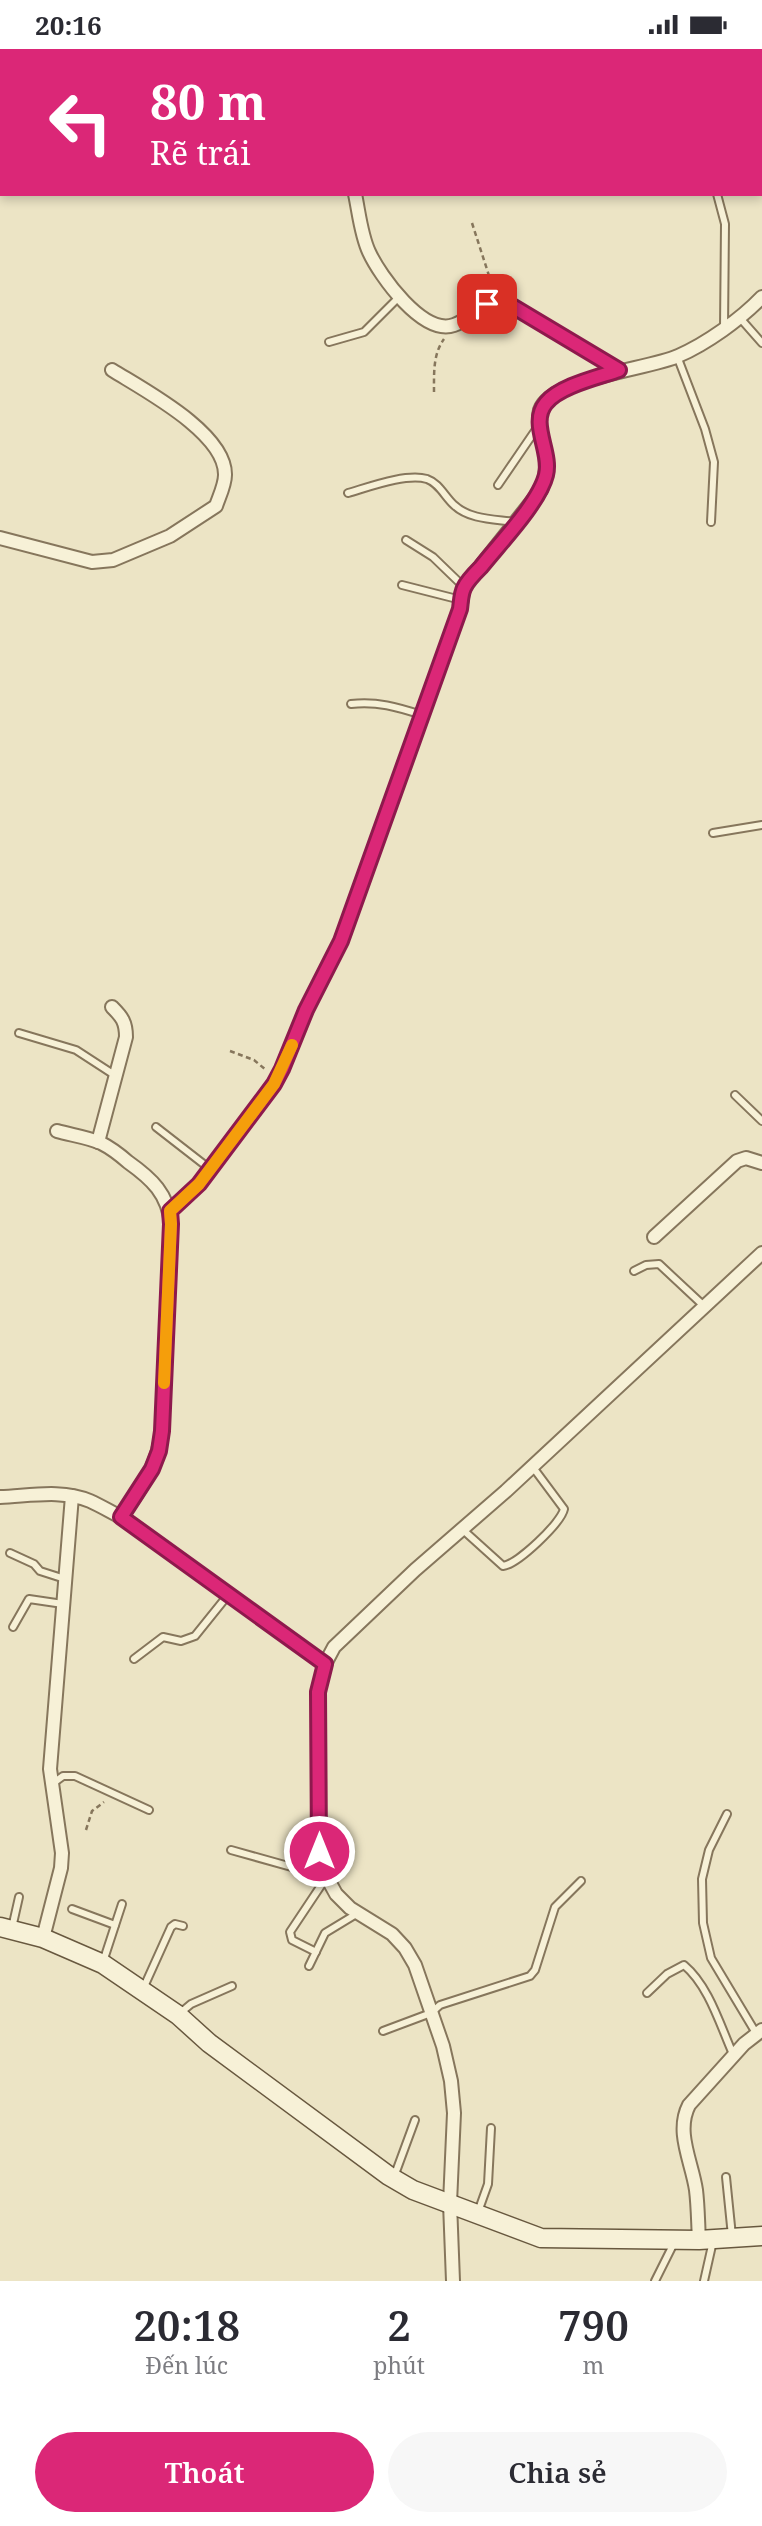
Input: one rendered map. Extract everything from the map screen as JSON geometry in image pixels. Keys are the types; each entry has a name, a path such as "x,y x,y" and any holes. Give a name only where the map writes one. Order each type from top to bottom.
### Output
{"street":[{"path":"355,196 369,252 419,316 431,323 454,325 487,304 497,301 507,303 619,370"},
{"path":"170,1211 191,1194 276,1079 306,1010 341,941 463,593 541,490 547,473 540,423 541,410 549,399 562,391 619,370 677,356 740,318 762,297"},
{"path":"0,538 92,562 113,560 170,536 216,506 225,475 222,457 198,426 112,370"},
{"path":"99,1142 126,1037 123,1018 112,1007"},
{"path":"57,1131 99,1142 147,1176 166,1199 170,1211 163,1417 159,1451 152,1469 121,1517"},
{"path":"654,1237 737,1161 746,1158 762,1163"},
{"path":"453,2281 450,2203 454,2113 443,2046 415,1965 405,1948 391,1934 358,1913 336,1893 325,1872 319,1851 318,1692 325,1664 334,1647 415,1570 532,1466 762,1253"},
{"path":"0,1497 54,1494 90,1501 121,1517 325,1664"},
{"path":"43,1938 61,1868 62,1853 50,1769 72,1496"},
{"path":"6,1928 43,1938 103,1964 178,2015 209,2043 394,2179 413,2190 541,2238 675,2240 762,2236"},
{"path":"706,2239 683,2130 683,2117 689,2105 759,2032"}],"lane":[{"path":"718,196 725,224 724,328"},
{"path":"329,342 364,332 400,295"},
{"path":"740,318 762,344"},
{"path":"677,356 705,429 714,462 711,522"},
{"path":"498,485 540,423"},
{"path":"348,493 396,480 425,478 434,482 455,506 474,517 517,522"},
{"path":"406,540 433,557 463,593"},
{"path":"402,585 463,593"},
{"path":"351,704 391,704 422,715"},
{"path":"713,833 762,825"},
{"path":"19,1033 76,1050 116,1076"},
{"path":"735,1095 762,1121"},
{"path":"156,1127 210,1169"},
{"path":"634,1271 646,1265 659,1264 704,1306"},
{"path":"462,1529 503,1566 511,1565 562,1516 564,1509 532,1466"},
{"path":"10,1553 34,1564 40,1571 65,1579"},
{"path":"134,1659 163,1637 181,1641 195,1636 228,1595"},
{"path":"13,1627 29,1599 63,1604"},
{"path":"51,1785 63,1776 75,1776 149,1810"},
{"path":"727,1814 709,1850 702,1879 703,1923 711,1958 759,2032"},
{"path":"231,1850 306,1871 325,1872 290,1932 292,1940 316,1952"},
{"path":"383,2031 431,2013 440,2005 530,1976 536,1970 555,1907 582,1881"},
{"path":"6,1928 19,1897"},
{"path":"103,1964 122,1904"},
{"path":"72,1909 115,1925"},
{"path":"309,1966 325,1933 358,1913"},
{"path":"142,1991 171,1927 175,1924 183,1926"},
{"path":"647,1993 667,1974 684,1965 693,1972 710,2001 734,2056"},
{"path":"178,2015 191,2004 232,1986"},
{"path":"394,2179 415,2120"},
{"path":"477,2214 488,2184 491,2129"},
{"path":"726,2177 732,2238"},
{"path":"704,2281 706,2239"},
{"path":"655,2281 675,2240"}],"path":[{"path":"472,223 497,301"},
{"path":"435,392 434,372 438,347 454,325"},
{"path":"230,1051 254,1059 276,1079"},
{"path":"86,1830 92,1811 115,1794"}],"slow traffic":[{"path":"164,1383 170,1211 191,1194 274,1084 292,1045"}],"route":[{"path":"319,1851 318,1692 325,1664 121,1517 152,1469 159,1451 170,1211 191,1194 274,1084 306,1010 336,954 460,609 464,587 541,490 547,473 540,423 541,410 549,399 562,391 619,370 507,303 497,301 487,304"}]}
